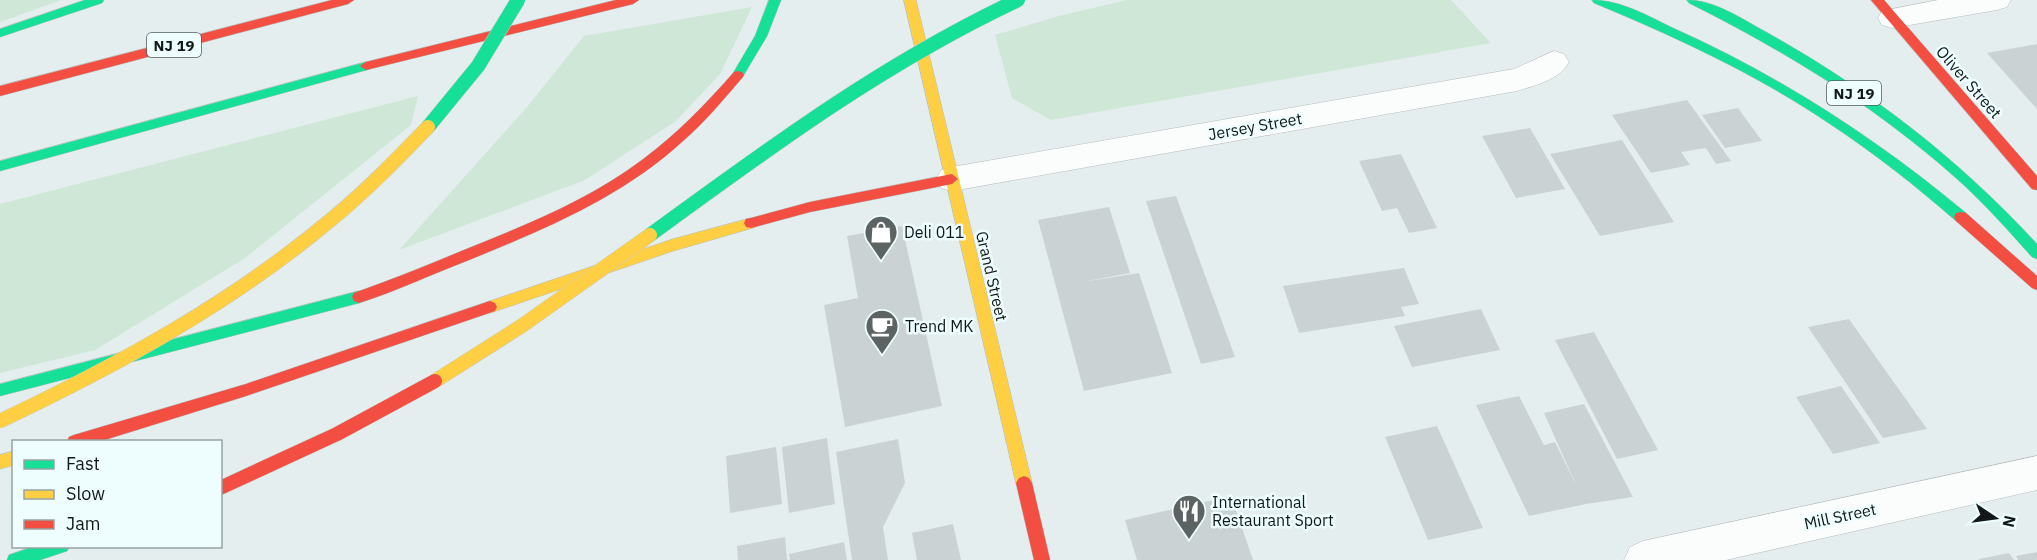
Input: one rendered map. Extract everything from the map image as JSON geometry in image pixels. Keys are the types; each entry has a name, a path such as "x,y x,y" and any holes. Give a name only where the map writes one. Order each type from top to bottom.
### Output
{"main road":[{"path":"0,33 98,0"},
{"name":"NJ 19","path":"0,91 348,0"},
{"path":"0,421 144,351 211,311 272,268 349,207 406,152 452,102 486,57 518,0"},
{"path":"0,166 297,83 633,0"},
{"path":"0,390 369,294 554,220 620,183 659,156 692,127 721,96 744,65 762,34 775,0"},
{"name":"Grand Street","path":"910,0 1042,560"},
{"path":"222,487 355,426 451,372 522,326 891,65 965,24 1018,0"},
{"path":"1598,0 1707,46 1814,105 1919,181 2037,284"},
{"name":"NJ 19","path":"1693,0 1728,16 1794,53 1921,141 1998,209 2037,253"},
{"name":"Oliver Street","path":"1884,9 2037,185"},
{"path":"77,440 246,390 706,235 810,207 952,179"},
{"path":"15,560 55,548"}],"street":[{"path":"1884,9 1997,0"},
{"name":"Jersey Street","path":"952,179 1517,80 1539,72 1554,62"},
{"name":"Mill Street","path":"1643,560 2037,473"}],"green space":[{"path":"0,0 61,0 0,22"},
{"path":"1127,0 1451,0 1491,43 1051,120 1012,98 995,35 1059,16"},
{"path":"752,7 720,74 676,121 585,180 399,250 527,107 584,36"},
{"path":"418,96 411,125 245,258 95,350 0,373 0,204"}],"building":[{"path":"2037,44 2037,109 1987,53"},
{"path":"1687,100 1731,161 1716,164 1706,148 1681,152 1690,165 1651,173 1612,115"},
{"path":"1738,108 1762,141 1725,148 1702,115"},
{"path":"1530,128 1565,189 1516,198 1482,136"},
{"path":"1622,140 1674,222 1600,236 1550,154"},
{"path":"1401,154 1437,228 1409,233 1397,208 1382,211 1359,161"},
{"path":"1176,196 1235,357 1201,364 1146,201"},
{"path":"1109,207 1130,273 1082,282 1139,273 1172,373 1084,391 1038,220"},
{"name":"Trend MK","path":"902,226 942,406 845,427 824,305 858,298 847,236"},
{"path":"1404,268 1419,304 1401,307 1405,316 1299,333 1283,286"},
{"path":"1481,309 1500,350 1412,367 1394,326"},
{"path":"1849,319 1927,429 1883,438 1808,327"},
{"path":"1594,332 1658,450 1617,459 1555,340"},
{"path":"1841,386 1880,443 1833,454 1796,397"},
{"path":"1519,396 1544,445 1555,442 1577,487 1544,413 1584,404 1633,497 1529,516 1476,405"},
{"path":"1437,426 1483,528 1428,540 1385,437"},
{"path":"827,438 835,504 789,513 782,447"},
{"path":"898,439 905,483 883,527 888,560 852,560 836,452"},
{"path":"776,447 782,504 730,513 726,456"},
{"name":"International Restaurant Sport","path":"1231,496 1253,560 1137,560 1125,520"},
{"path":"953,524 961,560 917,560 912,533"},
{"path":"785,537 787,560 738,560 737,546"},
{"path":"844,542 847,560 790,560 789,554"},
{"path":"2037,552 2037,560 2018,560 2016,556"},
{"path":"2009,553 2014,560 1979,560 1979,559"}],"traffic: fast":[{"path":"0,33 98,0"},
{"path":"428,127 478,66 518,0"},
{"path":"738,75 761,36 775,0"},
{"path":"650,235 828,107 874,77 969,23 1018,0"},
{"path":"1598,0 1697,43 1789,92 1876,149 1961,217"},
{"path":"1693,0 1788,50 1879,108 1962,176 2001,213 2037,253"},
{"path":"0,166 366,66"},
{"path":"0,390 359,297"},
{"path":"15,560 55,548"}],"traffic: slow":[{"path":"910,0 1024,483"},
{"path":"0,421 118,363 229,296 333,218 382,174 428,127"},
{"path":"490,307 673,245 751,223"},
{"path":"435,381 523,325 650,235"},
{"path":"0,462 12,459"}],"traffic: jam":[{"path":"0,91 348,0"},
{"path":"366,66 633,0"},
{"path":"1877,0 2037,185"},
{"path":"359,297 398,284 541,224 613,186 678,139 738,75"},
{"path":"751,223 810,207 952,179"},
{"path":"1961,217 2037,284"},
{"path":"81,440 246,390 490,307"},
{"path":"222,487 337,434 435,381"},
{"path":"1024,483 1042,560"}],"place":[{"name":"Deli 011","path":"881,261"},
{"name":"Trend MK","path":"882,355"},
{"name":"International Restaurant Sport","path":"1189,540"}]}
